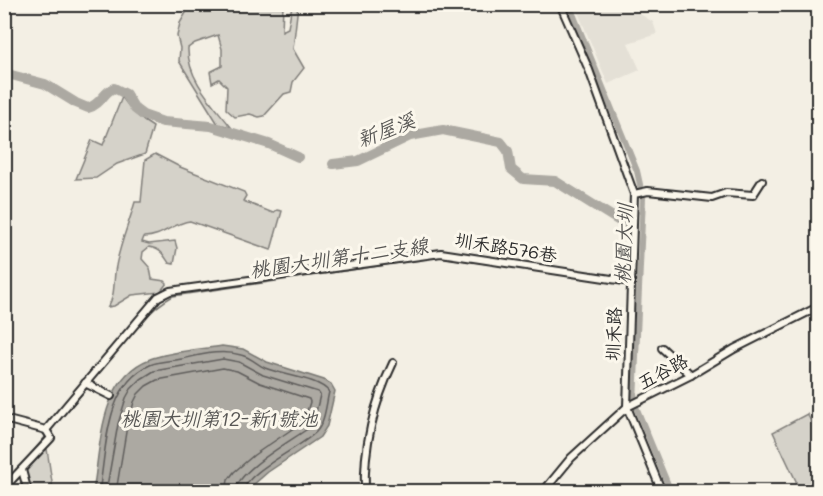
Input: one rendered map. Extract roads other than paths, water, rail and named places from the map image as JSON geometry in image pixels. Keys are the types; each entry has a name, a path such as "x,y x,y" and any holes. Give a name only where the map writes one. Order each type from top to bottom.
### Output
{"street":[{"name":"圳禾路","path":"560,4 589,70 635,193 631,282 631,405 662,492"},
{"path":"635,193 645,191 712,198 726,193 753,195 762,181"},
{"name":"圳禾路576巷","path":"46,430 158,297 170,291 441,253 631,282"},
{"name":"五谷路","path":"543,492 571,458 631,405 691,375 734,349 819,308"},
{"path":"662,348 691,375"},
{"path":"365,492 364,463 378,399 393,363"},
{"path":"86,383 111,396"},
{"path":"4,419 46,430 51,438 4,488"},
{"path":"22,470 28,492"}],"water":[{"name":"桃園大圳第12-新1號池","path":"222,346 243,349 267,362 331,384 335,391 327,426 320,437 268,472 246,491 93,492 105,416 121,381 133,368 150,359"}],"waterway":[{"name":"桃園大圳","path":"569,4 637,171 643,198 634,402 671,492"},
{"name":"新屋溪","path":"4,73 45,84 88,108 97,104 114,88 126,94 135,109 143,115 163,122 211,126 269,144 298,157"},
{"name":"新屋溪","path":"333,164 358,161 410,136 443,130 501,142 508,151 511,169 523,179 555,181 629,227"},
{"name":"桃園大圳第十二支線","path":"92,381 140,323 173,296 440,257 618,283"},
{"name":"桃園大圳第十二支線","path":"49,432 87,388"},
{"name":"桃園大圳第十二支線","path":"24,462 46,436"}]}
